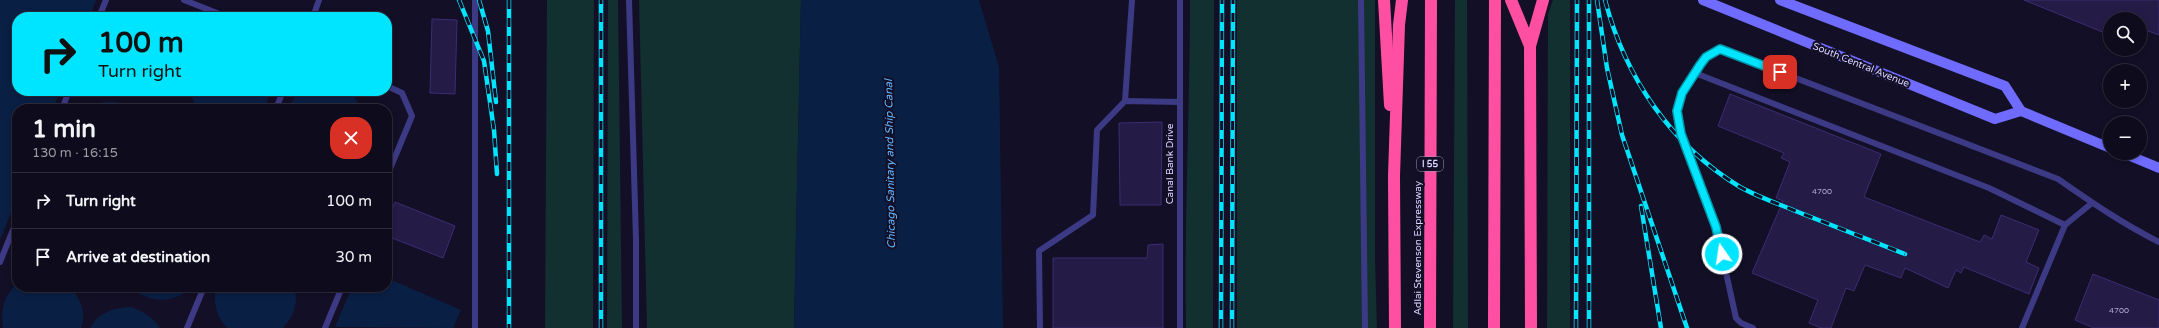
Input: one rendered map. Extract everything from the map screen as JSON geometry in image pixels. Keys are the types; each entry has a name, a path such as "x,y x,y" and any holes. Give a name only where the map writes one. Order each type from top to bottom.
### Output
{"highway":[{"path":"1384,0 1394,176"},
{"path":"1396,328 1394,176 1399,25 1402,0"},
{"name":"Adlai Stevenson Expressway","path":"1430,328 1431,0"},
{"path":"1494,328 1495,0"},
{"path":"1510,0 1530,46"},
{"path":"1531,328 1530,46 1543,0"}],"main road":[{"path":"1780,0 2005,86 2021,111 2103,145"},
{"name":"South Central Avenue","path":"1705,1 1995,119 2021,111"},
{"path":"2140,160 2159,168"}],"lane":[{"path":"101,12 106,0"},
{"path":"184,0 214,12"},
{"path":"315,12 320,0"},
{"path":"475,0 475,328"},
{"path":"629,0 636,240 636,328"},
{"path":"1040,328 1039,251 1093,215 1097,130 1125,101 1132,0"},
{"name":"Canal Bank Drive","path":"1180,0 1180,328"},
{"path":"1361,0 1365,328"},
{"path":"1753,328 1741,323 1736,318 1716,227 1681,134 1677,111 1682,93 1706,57 1720,49 2058,179 2126,226 2159,242"},
{"path":"1695,73 1989,188 2065,225"},
{"path":"392,88 402,93 412,116 392,164"},
{"path":"1125,101 1180,102"},
{"path":"2022,328 2065,225 2092,203"},
{"path":"0,262 12,232"},
{"path":"187,328 202,292"},
{"path":"325,328 340,292"}],"green space":[{"path":"547,0 594,0 593,328 545,328"},
{"path":"608,0 618,0 622,328 607,328"},
{"path":"639,0 801,0 794,328 647,328"},
{"path":"1190,0 1214,0 1213,328 1186,328"},
{"path":"1237,0 1375,0 1375,260 1377,328 1237,328"},
{"path":"1455,0 1467,0 1468,328 1453,328"},
{"path":"1553,0 1570,0 1570,328 1547,328 1548,14"}],"water":[{"path":"0,0 96,0 92,12 12,12 12,96 58,96 55,104 12,104 12,210 0,240"},
{"name":"Chicago Sanitary and Ship Canal","path":"801,0 979,0 999,67 1003,328 794,328"},
{"path":"192,96 269,96 266,104 194,104"},
{"path":"297,96 353,96 359,104 290,104"},
{"path":"103,102 116,102 121,104 99,104"},
{"path":"392,280 461,310 453,328 335,327 350,292 392,292"},
{"path":"12,289 12,292 74,292 82,306 83,322 81,328 3,328 2,316 4,304"},
{"path":"138,292 185,292 177,297 161,300 145,296"},
{"path":"216,292 295,292 296,304 293,314 283,328 227,328 220,319 216,309"},
{"path":"131,307 154,320 160,328 90,328 98,318 107,312 118,308"}],"building":[{"path":"2024,0 2159,0 2159,35 2147,31 2147,12 2103,12 2103,32"},
{"path":"432,19 457,20 455,94 430,93"},
{"path":"1730,94 1881,154 1864,197 1980,242 1984,235 1992,239 2001,215 2039,230 2026,262 2039,268 2029,294 1964,267 1961,273 1956,270 1948,288 1905,268 1901,278 1865,265 1854,291 1846,288 1831,328 1821,328 1809,323 1818,300 1752,273 1783,201 1776,198 1790,162 1781,158 1784,153 1718,126"},
{"path":"1162,122 1161,205 1120,205 1119,123"},
{"path":"395,202 455,226 443,258 392,238 392,210"},
{"path":"1163,244 1163,328 1053,328 1053,258 1147,258 1148,245"},
{"path":"2093,274 2159,300 2159,328 2094,328 2075,320"}],"railway":[{"path":"459,0 484,61 494,130 497,174"},
{"path":"479,0 488,31 496,102"},
{"path":"509,0 509,328"},
{"path":"601,0 601,328"},
{"path":"1221,328 1222,0"},
{"path":"1232,328 1233,0"},
{"path":"1576,328 1577,0"},
{"path":"1589,0 1589,328"},
{"path":"1597,0 1607,68 1622,135 1687,328"},
{"path":"1605,0 1625,56 1638,82 1654,107 1672,130 1715,170 1740,187 1754,194 1905,254"},
{"path":"1641,206 1661,328"}],"route":[{"path":"1722,254 1716,227 1681,134 1677,111 1682,93 1706,57 1720,49 1780,72"}]}
